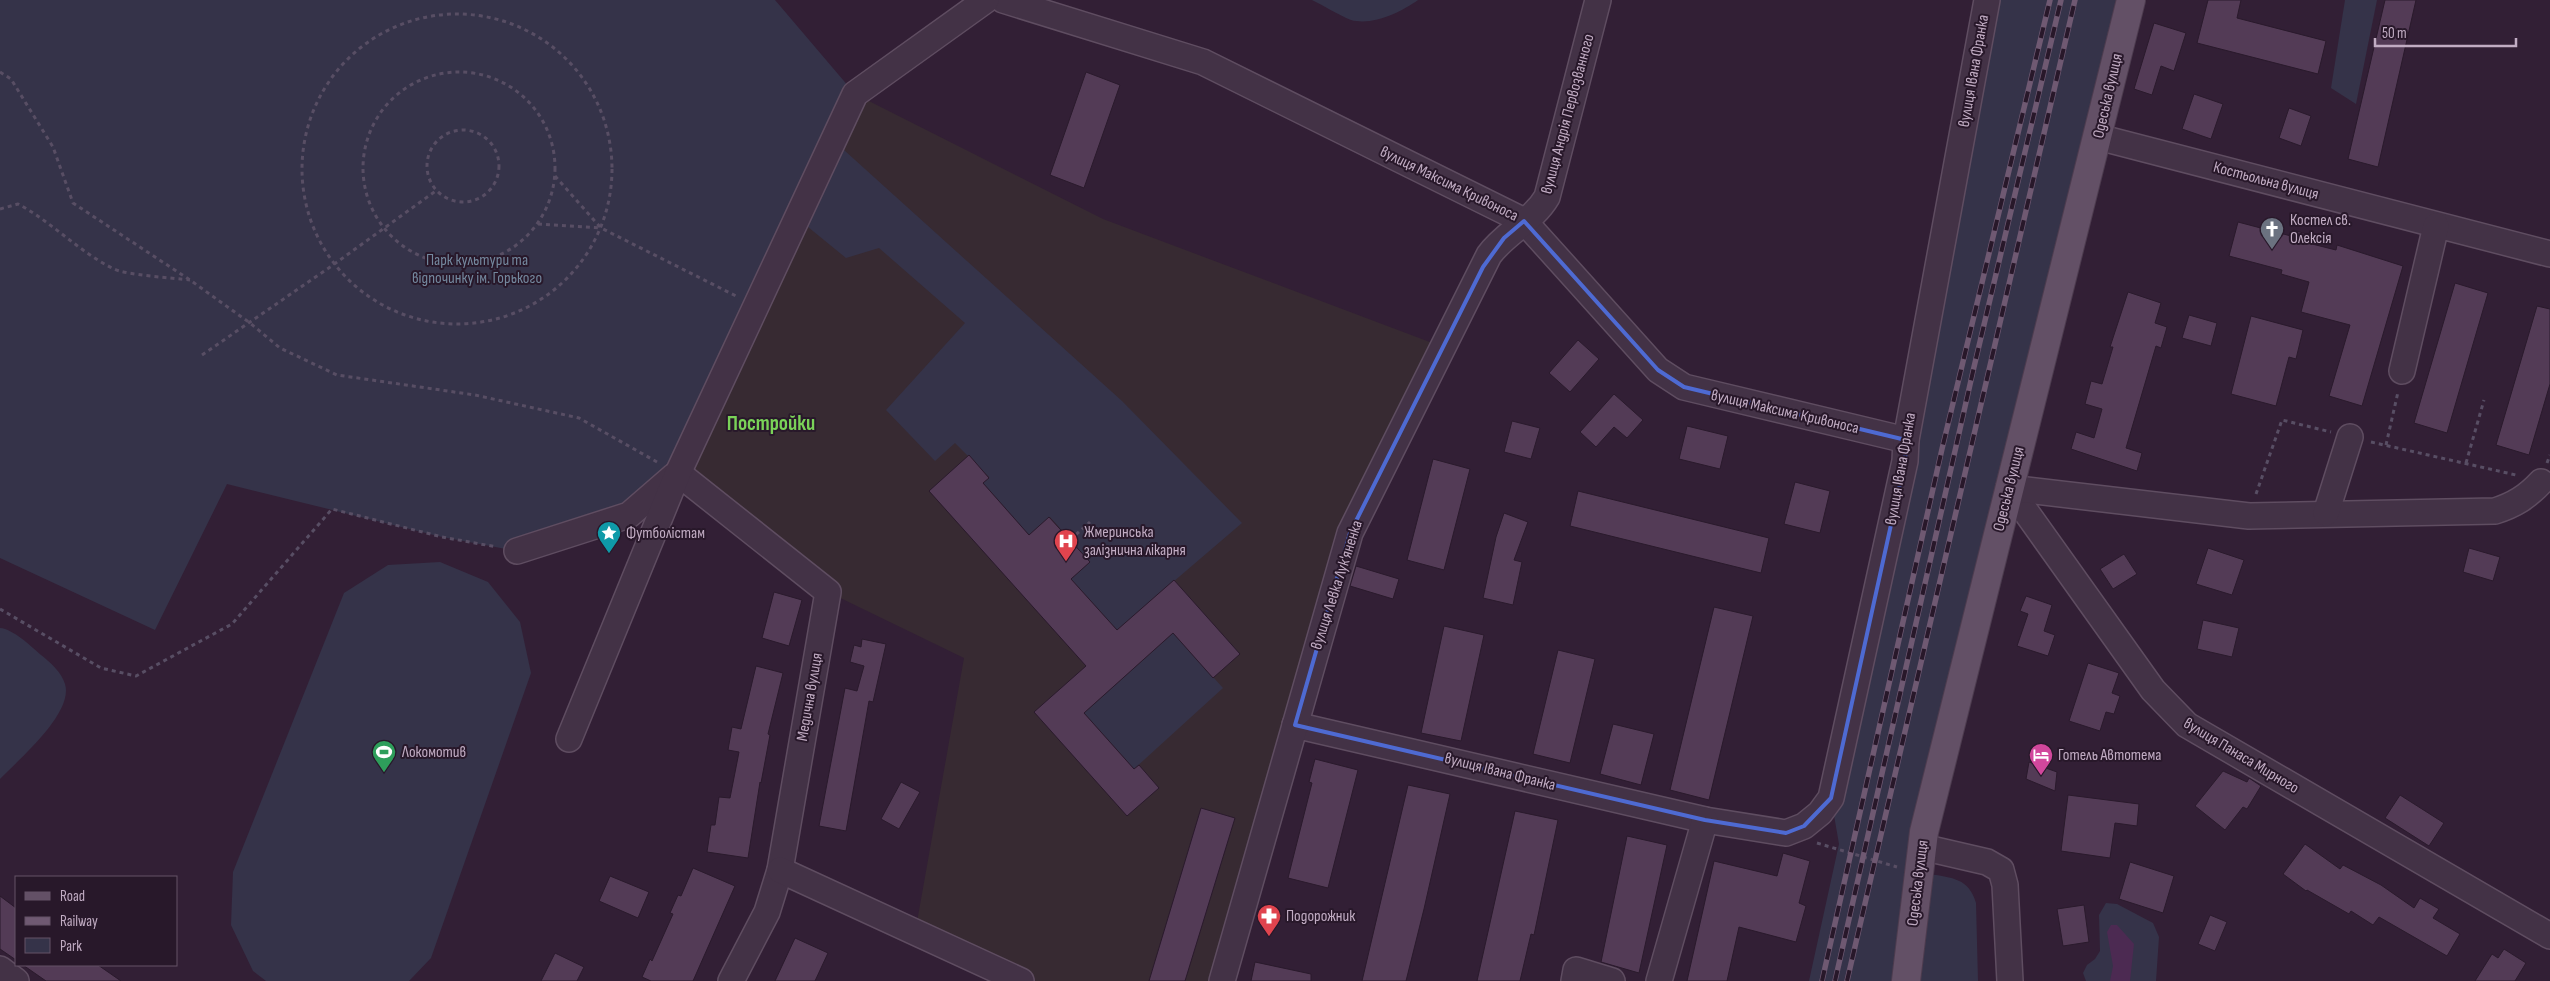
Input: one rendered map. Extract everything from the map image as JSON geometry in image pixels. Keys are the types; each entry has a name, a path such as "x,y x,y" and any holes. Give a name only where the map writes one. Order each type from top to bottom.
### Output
{"main road":[{"name":"Одеська вулиця","path":"1906,981 1920,859 2009,488 2131,0"}],"street":[{"path":"569,739 678,473 855,94 986,0"},
{"name":"вулиця Максима Кривоноса","path":"1003,0 1203,62 1524,221 1643,355 1671,380 1699,392 1906,440"},
{"name":"вулиця Андрія Первозванного","path":"1524,221 1541,206 1551,187 1598,0"},
{"name":"вулиця Івана Франка","path":"1295,725 1705,820 1786,833 1804,826 1820,813 1831,798 1905,462 1906,440 1987,0"},
{"name":"Костьольна вулиця","path":"2098,137 2550,254"},
{"name":"вулиця Левка Лук'яненка","path":"1222,981 1350,533 1482,267 1496,246 1524,221"},
{"path":"2402,371 2436,226"},
{"path":"2326,513 2350,437"},
{"path":"517,551 629,515 678,473"},
{"name":"Медична вулиця","path":"678,473 828,592 780,870 767,912 731,981"},
{"path":"2009,488 2249,516 2495,511 2513,506 2530,494 2541,482"},
{"name":"вулиця Панаса Мирного","path":"2009,488 2153,690 2187,726 2550,936"},
{"path":"1659,981 1705,820"},
{"path":"1920,859 1987,862 2000,870 2006,885 2010,981"},
{"path":"780,870 993,975 1021,981"},
{"path":"0,969 16,981"},
{"path":"1574,981 1576,970 1612,981"}],"path":[{"path":"435,14 490,16 540,36 587,81 609,131 614,159 608,213 601,228 584,262 529,309 477,325 441,325 388,310 344,278 317,240 301,177 307,124 321,92 356,50 402,22 435,14"},
{"path":"456,70 489,75 527,98 547,125 556,164 552,197 538,224 520,244 480,263 446,264 410,251 384,229 367,200 362,166 368,133 382,108 407,85 423,77 456,70"},
{"path":"0,72 11,79 53,147 73,203 190,280 250,323 280,348 337,375 475,395 579,418 678,473"},
{"path":"461,130 474,132 487,139 495,148 499,160 499,172 495,184 483,196 472,202 455,202 444,197 437,190 428,174 429,154 435,143 447,134 461,130"},
{"path":"555,176 601,228 756,306"},
{"path":"202,355 333,265 437,190"},
{"path":"0,209 18,204 26,207 40,215 87,253 116,270 190,280"},
{"path":"538,224 601,228"},
{"path":"2386,445 2402,371"},
{"path":"2466,463 2484,400"},
{"path":"2249,516 2282,420 2541,482 2550,455"},
{"path":"0,609 101,668 136,676 232,624 332,509 442,537 517,551"},
{"path":"1070,540 1090,522"},
{"path":"1786,833 1875,861 1920,859"}],"highlighted area":[{"path":"1524,221 1658,370 1684,387 1906,440 1905,461 1831,798 1804,826 1786,833 1705,820 1295,725 1350,533 1483,267 1504,238"}],"shaded area":[{"name":"Жмеринська залізнична лікарня","path":"855,94 1103,219 1443,347 1350,533 1222,981 1026,981 915,933 964,658 828,592 678,473"},
{"path":"2111,925 2117,925 2134,944 2130,981 2110,981 2113,966 2107,932"}],"green space":[{"name":"Парк культури та відпочинку ім. Горького","path":"0,0 775,0 855,94 834,141 1122,401 1242,523 1117,630 1071,579 1090,562 1050,517 1029,535 983,483 989,477 955,443 935,461 886,410 965,323 879,248 846,258 797,218 678,473 629,515 517,551 442,537 227,484 155,630 0,558"},
{"path":"1312,0 1418,0 1386,17 1359,21 1346,18"},
{"path":"1987,0 2131,0 1924,832 1930,874 1952,878 1964,884 1969,888 1976,903 1978,981 1809,981 1839,844 1831,798"},
{"path":"2345,0 2377,0 2356,104 2331,88"},
{"name":"Локомотив","path":"440,562 488,582 520,622 531,673 431,958 409,981 266,981 253,971 231,925 233,872 344,593 388,565"},
{"path":"0,628 22,638 52,664 65,684 66,696 53,722 43,735 0,779"},
{"path":"1173,633 1223,688 1134,769 1084,713"},
{"path":"2106,903 2117,904 2153,923 2159,937 2156,981 2086,981 2083,973 2087,965 2095,959 2100,951 2099,915"}],"building":[{"path":"2208,0 2241,0 2237,18 2326,41 2318,74 2197,43"},
{"path":"2385,0 2416,0 2378,167 2348,159"},
{"path":"2154,23 2186,33 2174,71 2161,66 2152,95 2134,89"},
{"path":"1086,72 1120,85 1084,188 1050,175"},
{"path":"2194,94 2223,104 2211,139 2182,129"},
{"path":"2289,108 2311,116 2301,146 2279,138"},
{"path":"2238,222 2291,236 2293,230 2310,235 2308,243 2336,250 2337,245 2403,266 2362,406 2329,396 2350,325 2301,312 2309,282 2281,274 2282,270 2229,256"},
{"path":"2455,283 2488,293 2447,433 2414,423"},
{"path":"2128,292 2161,303 2155,323 2167,327 2161,348 2156,346 2126,448 2142,453 2137,471 2071,449 2076,432 2094,438 2102,409 2085,404 2091,381 2102,384 2113,347 2110,347"},
{"path":"2537,306 2550,309 2550,384 2529,455 2496,445"},
{"path":"2189,315 2217,323 2211,346 2182,338"},
{"path":"2251,316 2303,330 2296,359 2289,357 2276,406 2231,394"},
{"path":"1578,340 1599,359 1570,392 1549,373"},
{"path":"1614,394 1643,420 1627,438 1614,427 1596,447 1580,432"},
{"path":"1512,421 1540,428 1531,459 1504,452"},
{"path":"1687,426 1728,436 1720,469 1679,459"},
{"path":"969,455 989,478 983,483 1029,535 1049,517 1090,562 1071,579 1117,630 1174,580 1240,654 1213,678 1173,633 1084,713 1134,769 1139,765 1159,788 1127,816 1034,712 1086,666 929,491"},
{"path":"1433,459 1470,469 1444,570 1407,560"},
{"path":"1795,482 1830,491 1820,533 1784,524"},
{"path":"1578,491 1769,538 1761,573 1570,526"},
{"path":"1504,513 1528,522 1514,560 1522,562 1513,605 1483,598 1496,537"},
{"path":"2208,548 2244,560 2232,595 2196,584"},
{"path":"2469,548 2500,557 2493,581 2463,572"},
{"path":"2124,554 2137,574 2113,589 2100,569"},
{"path":"1356,566 1399,579 1393,599 1350,586"},
{"path":"774,592 802,600 789,646 762,638"},
{"path":"2026,596 2052,605 2044,631 2055,635 2048,656 2017,646 2028,614 2020,611"},
{"path":"1714,607 1753,616 1709,800 1670,790"},
{"path":"2203,620 2239,628 2232,657 2197,649"},
{"path":"1444,626 1484,635 1461,741 1421,733"},
{"path":"862,639 886,644 873,702 869,701 846,831 819,826 845,688 857,691 864,666 850,662 854,645 861,647"},
{"path":"1558,650 1595,659 1570,763 1533,754"},
{"path":"2088,663 2119,673 2112,693 2120,696 2114,714 2106,712 2100,731 2069,721"},
{"path":"756,666 783,673 768,734 770,735 760,782 748,858 707,852 711,825 715,825 719,797 730,798 739,752 728,750 732,727 741,729"},
{"path":"1613,724 1654,734 1641,785 1600,774"},
{"path":"1315,759 1358,770 1328,888 1288,878 1312,783 1309,782"},
{"name":"Готель Автотема","path":"2029,762 2057,772 2055,791 2026,779"},
{"path":"2223,771 2247,782 2249,778 2261,786 2247,809 2243,807 2225,830 2195,806"},
{"path":"901,782 920,792 899,829 881,819"},
{"path":"1408,785 1450,794 1424,909 1406,981 1362,981"},
{"path":"2068,795 2139,804 2137,826 2115,823 2110,858 2061,851"},
{"path":"2400,795 2444,823 2429,846 2385,818"},
{"path":"1201,808 1235,818 1185,981 1149,981"},
{"path":"1515,811 1558,820 1534,935 1531,934 1520,981 1477,981"},
{"path":"1627,836 1667,845 1639,973 1601,962"},
{"path":"2305,844 2340,869 2343,865 2381,885 2414,908 2420,898 2439,909 2433,918 2460,934 2447,956 2379,917 2373,925 2351,911 2349,914 2306,891 2283,874"},
{"path":"1783,853 1810,861 1799,903 1806,906 1796,942 1739,927 1727,981 1687,981 1714,861 1777,876"},
{"path":"2130,862 2174,876 2163,913 2119,899"},
{"path":"693,868 735,886 693,981 651,981 642,977 650,959 652,961 673,914 670,913 678,895 681,896"},
{"path":"610,876 649,892 638,918 599,901"},
{"path":"0,896 15,907 15,959 0,949"},
{"path":"2084,905 2089,942 2063,946 2057,909"},
{"path":"2210,915 2227,922 2215,951 2198,944"},
{"path":"795,938 828,953 815,981 775,981"},
{"path":"2504,949 2526,963 2515,981 2475,981 2492,954 2498,958"},
{"path":"555,953 584,967 577,981 541,981"},
{"path":"1255,962 1311,974 1311,981 1251,981"},
{"path":"24,966 99,966 121,981 46,981"}],"railway":[{"path":"1822,981 1942,449 2050,0"},
{"path":"1835,981 1974,367 2061,0"},
{"path":"1847,981 2075,0"}],"place":[{"name":"Костел св. Олексія","path":"2272,250"},
{"name":"Футболістам","path":"609,554"},
{"name":"Жмеринська залізнична лікарня","path":"1066,562"},
{"name":"Локомотив","path":"384,773"},
{"name":"Готель Автотема","path":"2041,776"},
{"name":"Подорожник","path":"1269,937"}],"district":[{"name":"Постройки","path":"771,423"}]}
